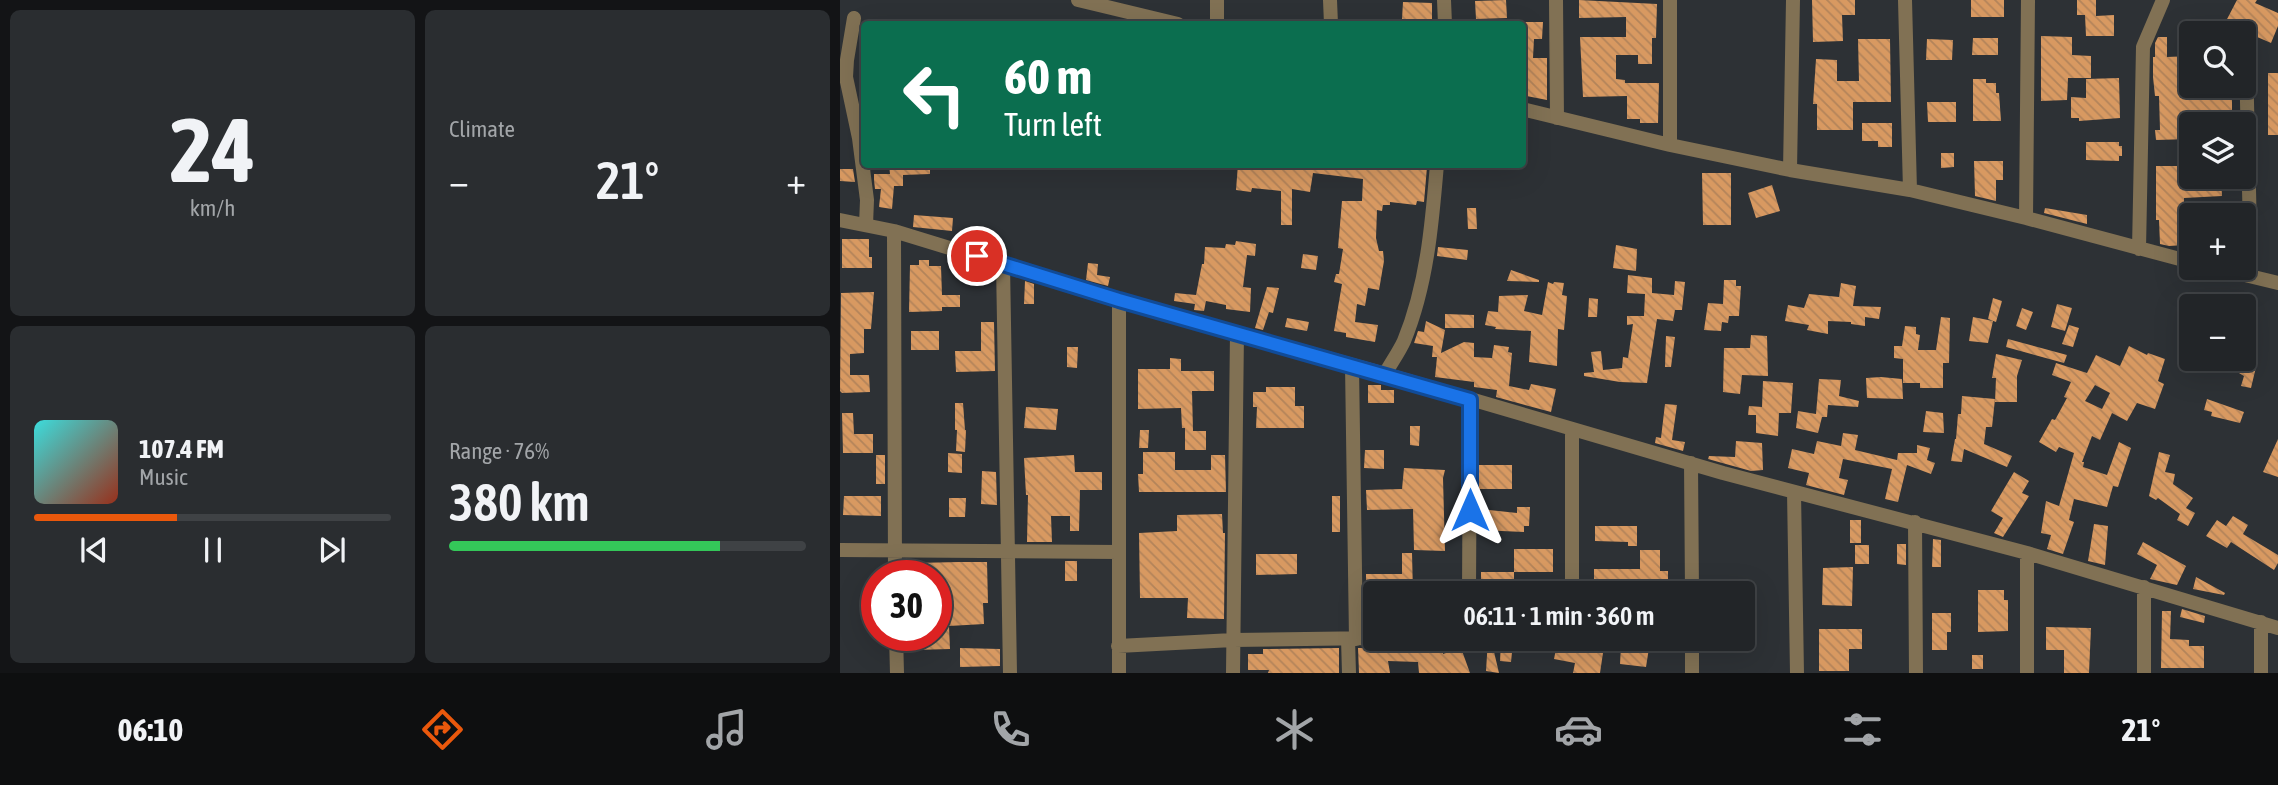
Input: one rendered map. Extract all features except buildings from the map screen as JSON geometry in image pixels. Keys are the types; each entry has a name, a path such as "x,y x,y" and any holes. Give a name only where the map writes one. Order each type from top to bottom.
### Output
{"street":[{"path":"1078,0 1104,3 1167,21"},
{"path":"1217,0 1217,21"},
{"path":"1330,0 1331,21"},
{"path":"1444,0 1445,21"},
{"path":"1556,0 1557,118"},
{"path":"1670,0 1670,145"},
{"path":"1790,170 1793,0"},
{"path":"1905,0 1910,190"},
{"path":"2026,218 2028,0"},
{"path":"2139,249 2143,47 2163,0"},
{"path":"854,18 846,60 846,77 861,154"},
{"path":"2247,98 2249,203"},
{"path":"1526,110 1670,145 1790,170 1910,190 2179,259"},
{"path":"863,168 867,200 866,225"},
{"path":"1385,374 1403,342 1424,274 1432,229 1437,168"},
{"path":"840,220 894,231 1119,300 1794,492 2026,553 2278,628"},
{"path":"894,231 894,560"},
{"path":"1003,264 1010,673"},
{"path":"2256,277 2278,283"},
{"path":"1119,300 1119,673"},
{"path":"1233,673 1237,332"},
{"path":"1349,673 1352,639 1352,365"},
{"path":"1469,581 1470,400"},
{"path":"1572,429 1572,581"},
{"path":"1691,463 1692,581"},
{"path":"1794,492 1797,673"},
{"path":"1915,522 1916,673"},
{"path":"840,550 1119,552"},
{"path":"2026,553 2027,673"},
{"path":"2144,587 2144,673"},
{"path":"2261,622 2261,673"},
{"path":"1118,646 1233,640 1363,639"},
{"path":"896,651 897,673"},
{"path":"1692,651 1692,673"}],"route":[{"path":"977,256 1119,300 1470,400 1470,510"}]}
